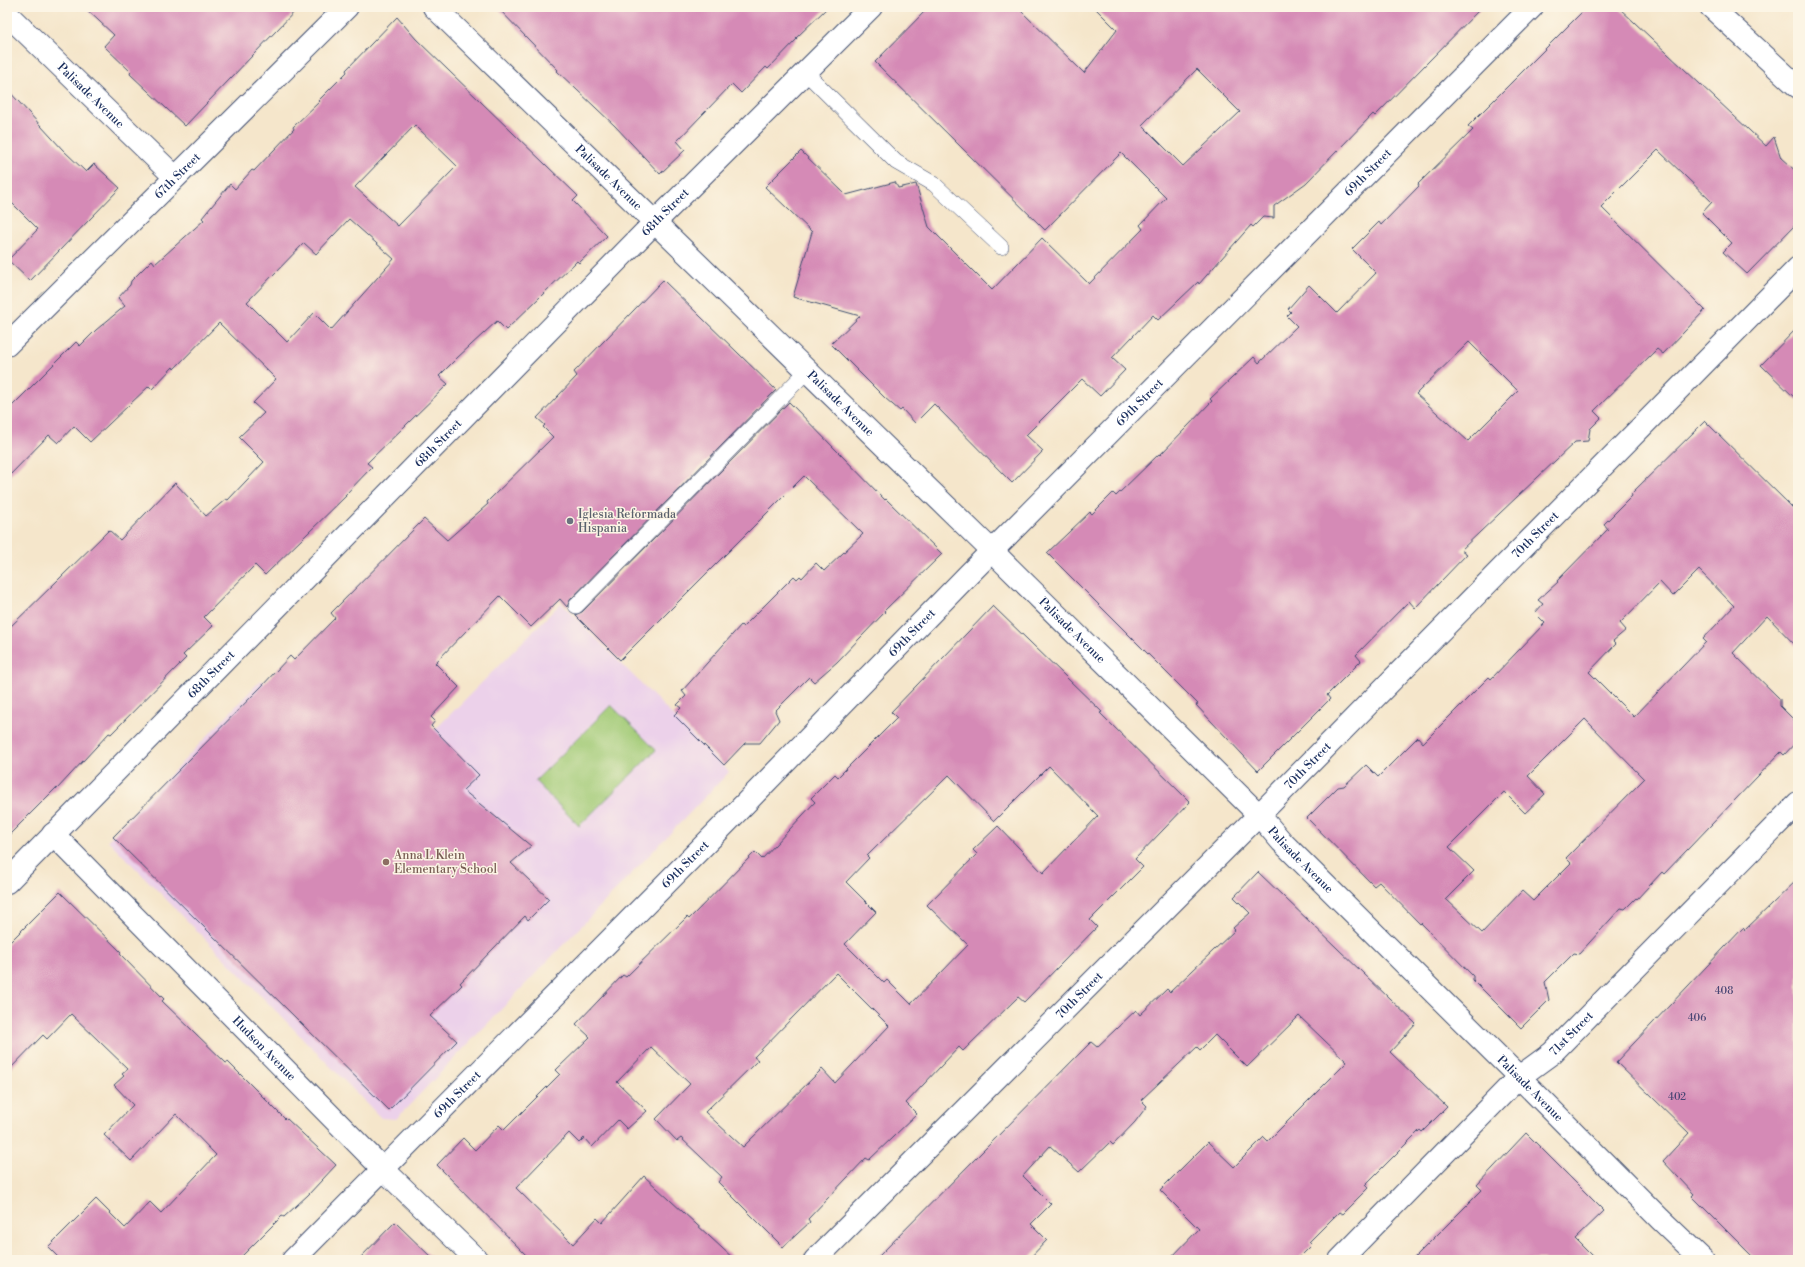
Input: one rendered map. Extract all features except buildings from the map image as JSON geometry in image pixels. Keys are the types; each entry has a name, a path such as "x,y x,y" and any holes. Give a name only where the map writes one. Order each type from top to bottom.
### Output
{"street":[{"name":"67th Street","path":"7,345 348,7"},
{"name":"Palisade Avenue","path":"434,7 992,551 1259,816 1282,842 1654,1213 1704,1260"},
{"name":"68th Street","path":"7,882 655,222 871,7"},
{"name":"69th Street","path":"293,1260 992,551 1532,7"},
{"path":"1711,7 1798,87"},
{"name":"Palisade Avenue","path":"7,14 175,177"},
{"name":"70th Street","path":"815,1260 1259,816 1798,268"},
{"name":"71st Street","path":"1340,1260 1519,1077 1552,1053 1798,803"},
{"name":"Hudson Avenue","path":"53,834 383,1169 477,1260"}],"lane":[{"path":"806,73 896,162 934,184 1001,247"},
{"path":"576,606 807,372"}],"shaded area":[{"name":"Anna L Klein Elementary School","path":"561,603 729,772 396,1119 381,1118 108,840 261,680 374,791"}],"green space":[{"path":"611,705 656,750 579,826 535,781"}],"place":[{"name":"Iglesia Reformada Hispania","path":"570,521"},
{"name":"Anna L Klein Elementary School","path":"386,862"}]}
